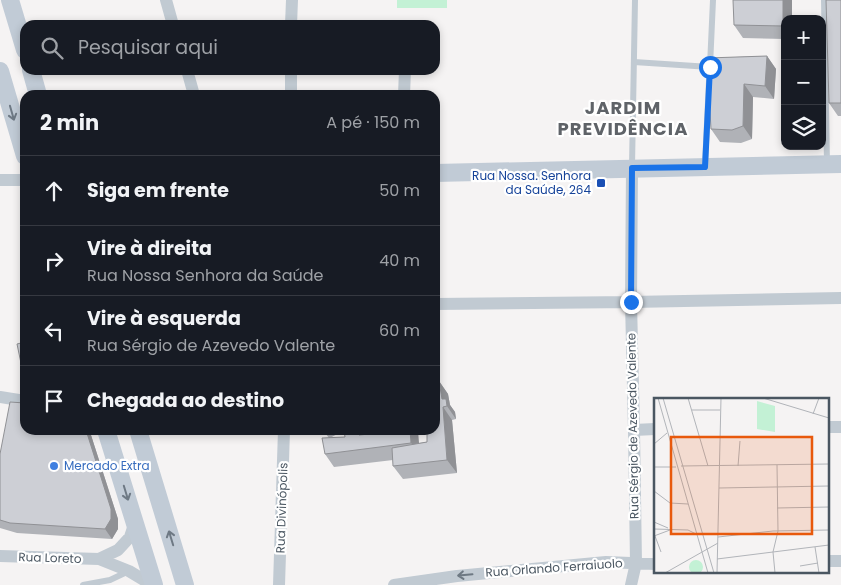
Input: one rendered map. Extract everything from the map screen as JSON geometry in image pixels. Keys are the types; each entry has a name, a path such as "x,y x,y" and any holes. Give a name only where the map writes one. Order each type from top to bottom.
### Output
{"main road":[{"path":"10,0 20,33"},
{"path":"0,70 20,139"},
{"path":"32,75 37,90"},
{"path":"440,173 834,164"},
{"path":"108,435 153,585"},
{"path":"140,435 185,585"}],"street":[{"path":"166,0 172,20"},
{"path":"292,0 292,20"},
{"path":"188,75 193,90"},
{"path":"291,75 291,90"},
{"path":"404,75 404,90"},
{"name":"Rua Sérgio de Azevedo Valente","path":"631,585 636,563 631,302 632,168"},
{"path":"0,180 20,180"},
{"path":"440,304 841,298"},
{"path":"0,397 20,400"},
{"path":"828,427 841,427"},
{"path":"634,430 654,430"},
{"name":"Rua Divinópolis","path":"279,585 284,435"},
{"name":"Rua Loreto","path":"99,559 118,550 130,537 135,522"},
{"name":"Rua Loreto","path":"1,556 99,559 153,585"},
{"path":"828,561 841,561"},
{"name":"Rua Orlando Ferraiuolo","path":"394,585 457,576 606,562 654,564"}],"lane":[{"path":"632,168 635,0"},
{"path":"705,167 714,0"},
{"path":"824,0 834,164"},
{"path":"634,62 710,67"},
{"path":"83,585 110,580 129,572"}],"green space":[{"path":"397,0 447,0 447,8 397,8"}],"building":[{"path":"733,0 783,0 781,26 734,25"},
{"path":"826,0 841,0 841,103 829,103"},
{"path":"767,56 765,86 744,84 743,126 732,130 711,129 707,58"},
{"path":"20,343 20,358 17,344"},
{"path":"440,387 442,399 446,399 447,406 443,407 447,460 393,466 392,448 427,442 427,435 440,435"},
{"name":"Mercado Extra","path":"10,402 20,403 20,435 88,435 111,509 111,519 105,529 10,523 0,520 0,454"},
{"path":"345,435 410,435 411,443 325,454 322,438 345,437"}],"place":[{"name":"Rua Nossa. Senhora da Saúde, 264","path":"601,183"},
{"name":"Mercado Extra","path":"54,466"}],"district":[{"name":"JARDIM PREVIDÊNCIA","path":"623,118"}],"route":[{"path":"631,302 632,168 705,167 710,67"}]}
